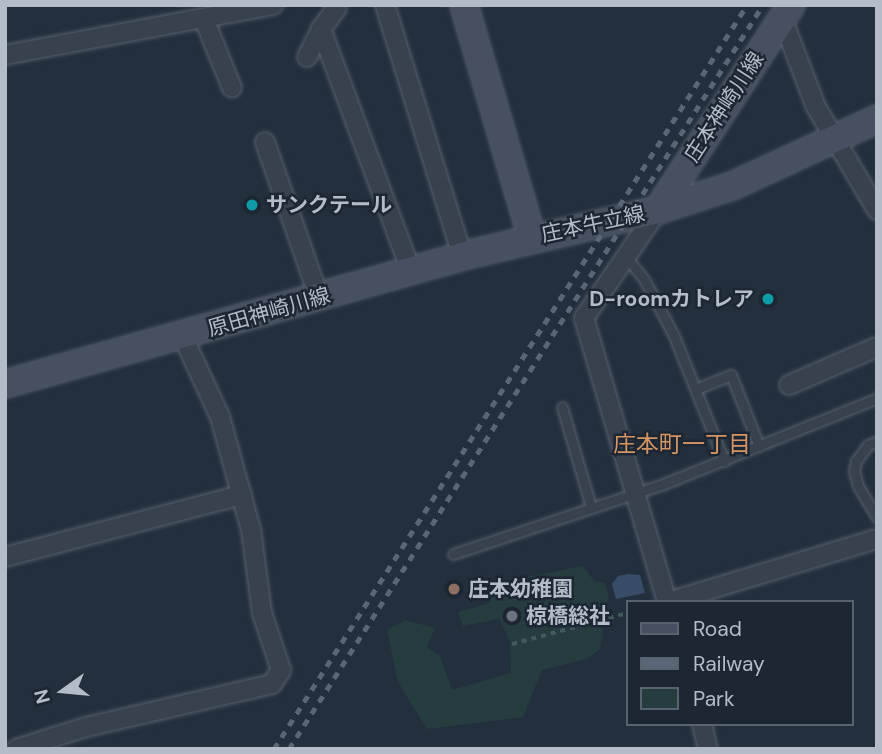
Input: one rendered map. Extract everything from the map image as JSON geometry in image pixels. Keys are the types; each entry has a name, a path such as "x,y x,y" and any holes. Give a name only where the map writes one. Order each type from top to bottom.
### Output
{"street":[{"path":"5,55 273,5"},
{"path":"385,5 462,256"},
{"name":"庄本牛立線","path":"464,5 533,238 658,210 732,186 877,119"},
{"path":"307,57 321,29 337,9"},
{"path":"786,11 816,107 877,210"},
{"name":"庄本神崎川線","path":"658,210 786,11"},
{"path":"204,19 232,88"},
{"path":"321,29 411,271"},
{"path":"265,142 319,297"},
{"path":"658,210 584,318 667,600"},
{"name":"原田神崎川線","path":"5,384 183,337 533,238"},
{"path":"16,749 86,727 272,684 281,670 262,612 251,530 220,417 183,337"},
{"path":"789,385 877,347"},
{"path":"5,557 242,495"},
{"path":"675,600 877,539"},
{"path":"702,726 708,749"}],"lane":[{"path":"626,257 644,279 662,313 724,461"},
{"path":"696,389 731,375 759,446"},
{"path":"453,554 724,461 877,398"},
{"path":"562,407 591,508"},
{"path":"877,441 868,446 856,461 854,471 858,486 877,518"}],"path":[{"path":"512,644 626,613"}],"green space":[{"path":"583,566 594,581 605,583 609,597 600,649 587,659 542,670 523,717 427,729 398,682 387,630 405,620 435,628 427,647 440,656 452,690 511,673 510,641 499,619 463,626 458,612 490,603 491,590 505,581"}],"water":[{"path":"640,575 645,593 616,599 612,584 618,576"}],"railway":[{"path":"274,749 747,5"},
{"path":"289,749 763,5"}],"place":[{"name":"サンクテール","path":"252,205"},
{"name":"D-roomカトレア","path":"768,299"},
{"name":"庄本幼稚園","path":"454,589"},
{"name":"椋橋総社","path":"512,616"}],"district":[{"name":"庄本町一丁目","path":"682,444"}]}
